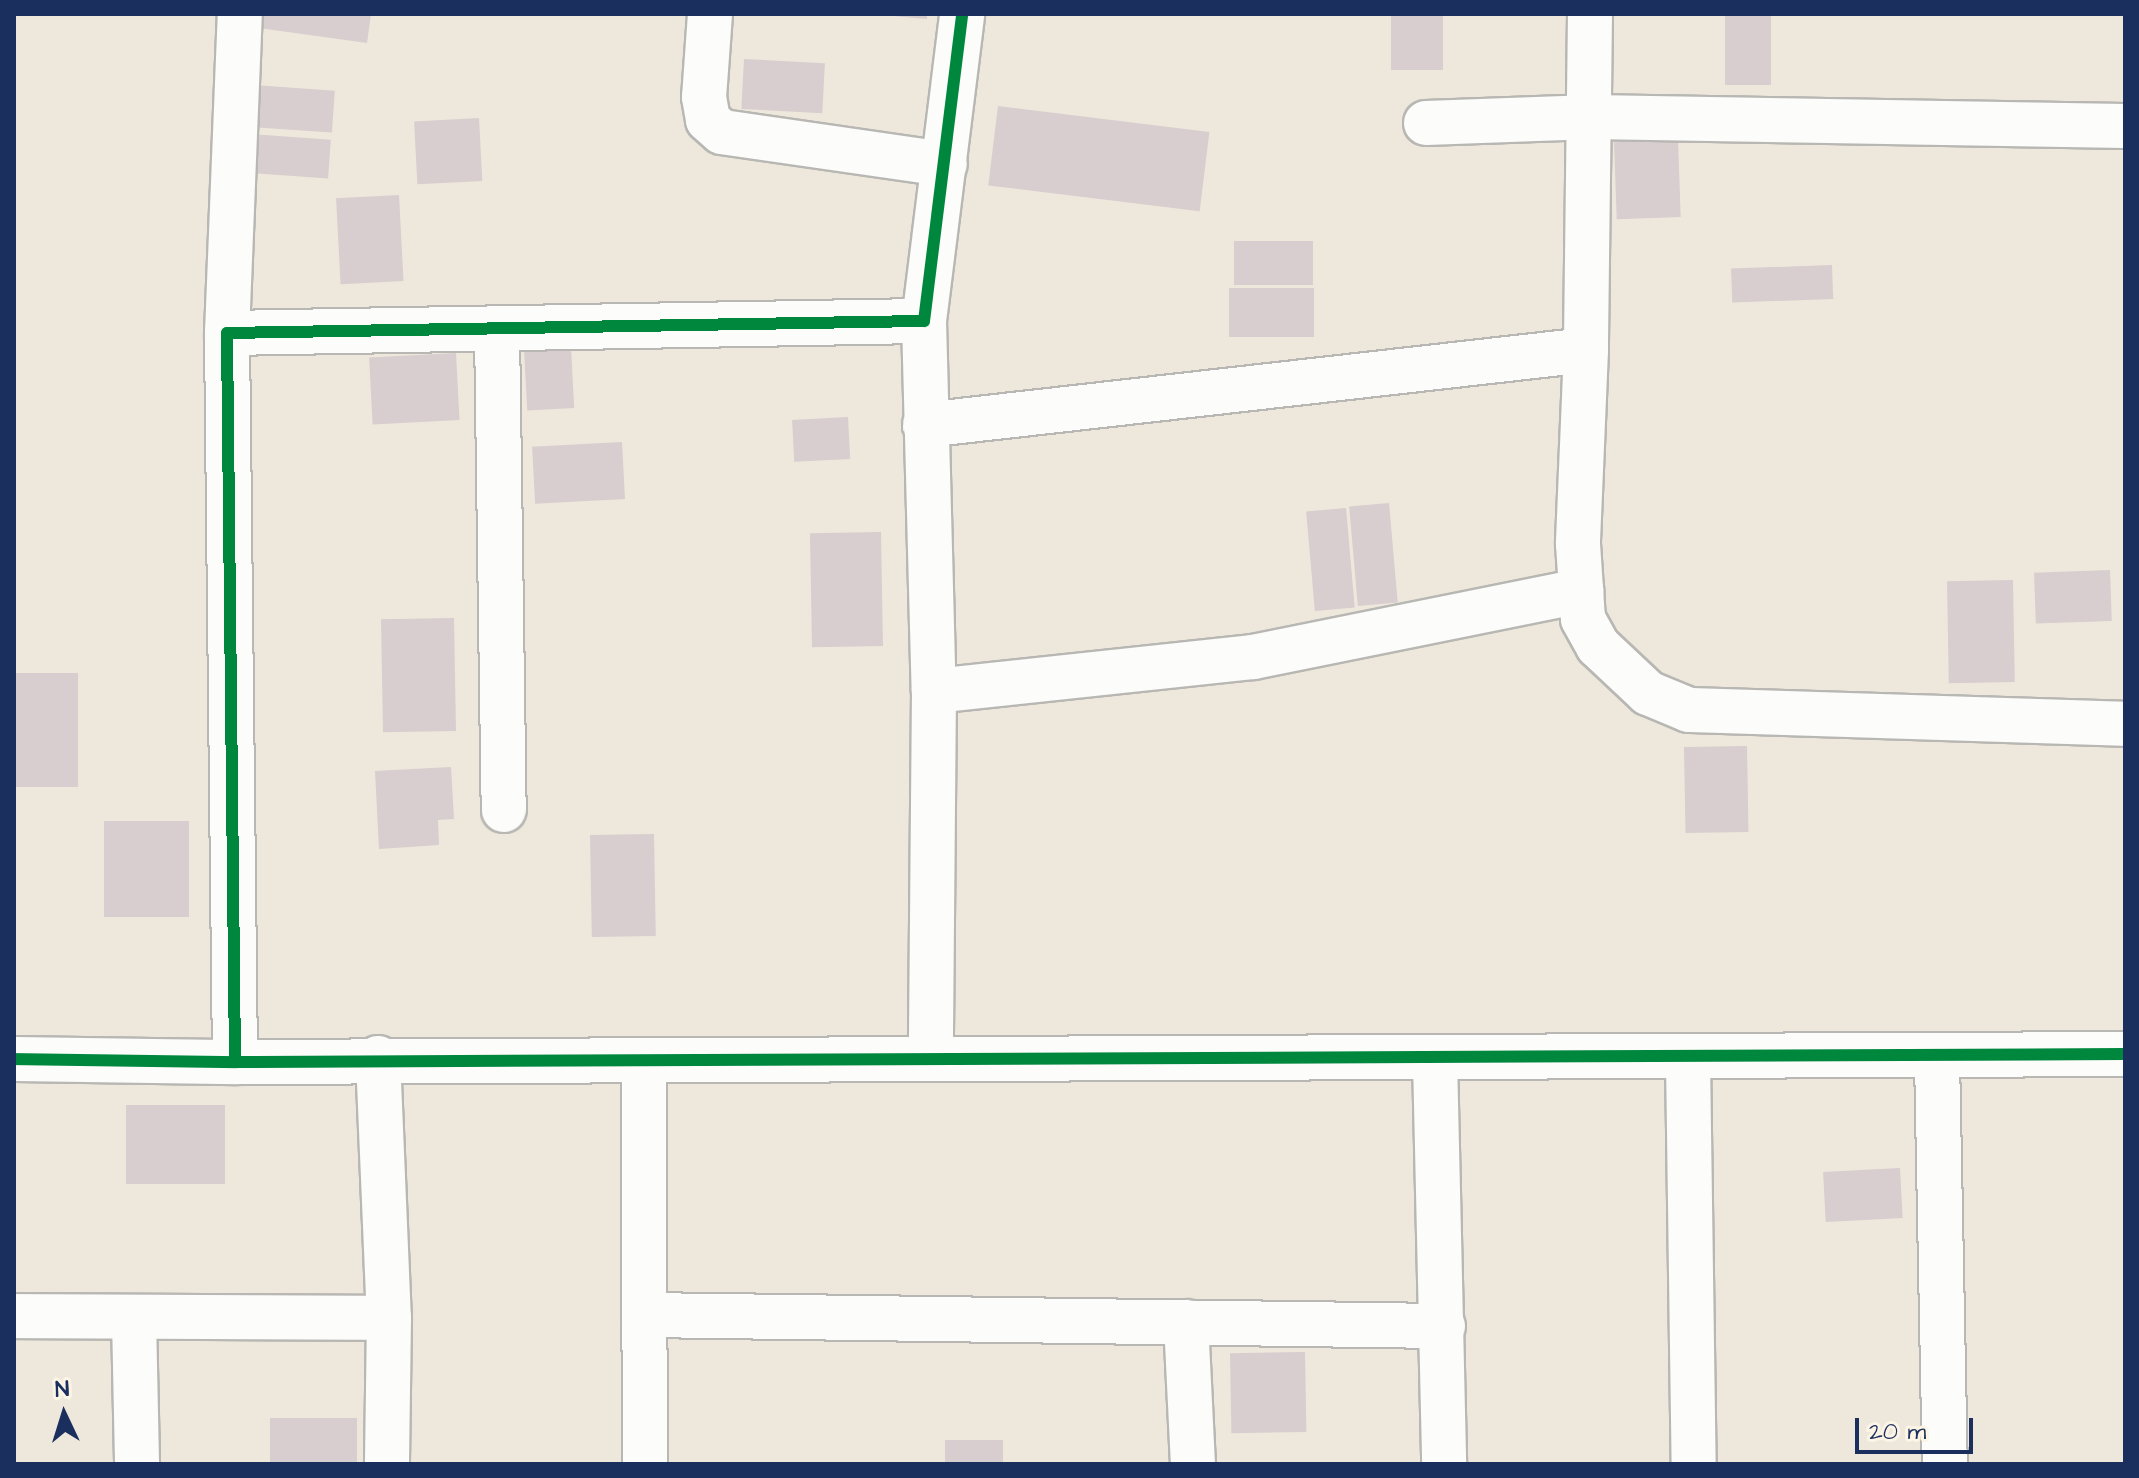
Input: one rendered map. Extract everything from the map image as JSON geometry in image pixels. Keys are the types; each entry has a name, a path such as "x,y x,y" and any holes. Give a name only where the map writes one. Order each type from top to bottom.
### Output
{"street":[{"path":"235,1062 227,333 240,14"},
{"path":"710,14 704,97 708,120 722,132 945,164"},
{"path":"931,1056 934,691 924,321 962,14"},
{"path":"1590,14 1592,117 1581,591 1583,619 1598,646 1648,693 1689,710 2125,724"},
{"path":"1426,123 1592,117 2125,126"},
{"path":"227,333 924,321"},
{"path":"497,329 504,810"},
{"path":"925,425 1586,350"},
{"path":"934,691 1253,657 1581,591"},
{"path":"14,1059 235,1062 378,1058 644,1060 931,1056 1688,1059 2125,1054"},
{"path":"378,1058 389,1318 387,1464"},
{"path":"1937,1058 1945,1464"},
{"path":"1435,1059 1444,1464"},
{"path":"1688,1059 1694,1464"},
{"path":"644,1060 645,1464"},
{"path":"644,1315 1443,1326"},
{"path":"14,1316 389,1318"},
{"path":"134,1318 137,1464"},
{"path":"1186,1322 1193,1464"}],"building":[{"path":"261,14 371,14 367,43 259,28"},
{"path":"871,14 927,14 927,19"},
{"path":"1391,14 1443,14 1443,70 1391,70"},
{"path":"1725,14 1771,14 1771,85 1725,85"},
{"path":"744,59 825,63 822,113 741,109"},
{"path":"253,85 335,91 332,133 250,127"},
{"path":"998,106 1209,132 1200,211 988,185"},
{"path":"479,118 482,181 417,184 414,121"},
{"path":"250,134 331,140 328,179 247,173"},
{"path":"1678,140 1681,217 1617,219 1614,142"},
{"path":"399,195 404,281 341,284 336,198"},
{"path":"1234,241 1313,241 1313,285 1234,285"},
{"path":"1832,265 1833,299 1732,303 1731,269"},
{"path":"1229,288 1314,288 1314,337 1229,337"},
{"path":"571,347 574,408 527,410 524,349"},
{"path":"456,353 460,420 373,424 369,358"},
{"path":"848,417 850,459 794,462 792,420"},
{"path":"622,442 625,499 535,504 532,447"},
{"path":"1389,503 1398,603 1358,606 1349,506"},
{"path":"1346,508 1355,608 1315,611 1306,511"},
{"path":"881,532 883,646 812,647 810,533"},
{"path":"2110,570 2112,621 2036,624 2034,573"},
{"path":"2013,580 2015,682 1949,683 1947,581"},
{"path":"454,618 456,731 383,732 381,619"},
{"path":"14,673 78,673 78,787 14,787"},
{"path":"1747,746 1749,832 1686,833 1684,747"},
{"path":"451,767 454,819 438,820 439,845 379,849 375,771"},
{"path":"104,821 189,821 189,917 104,917"},
{"path":"654,834 656,936 592,937 590,835"},
{"path":"126,1105 225,1105 225,1184 126,1184"},
{"path":"1900,1168 1903,1218 1826,1222 1823,1172"},
{"path":"1305,1352 1306,1432 1231,1433 1230,1353"},
{"path":"270,1418 357,1418 357,1464 270,1464"},
{"path":"945,1440 1003,1440 1003,1464 945,1464"}],"cycle path":[{"path":"14,1059 235,1062 227,333 924,321 962,14"},
{"path":"235,1062 2125,1054"}]}
